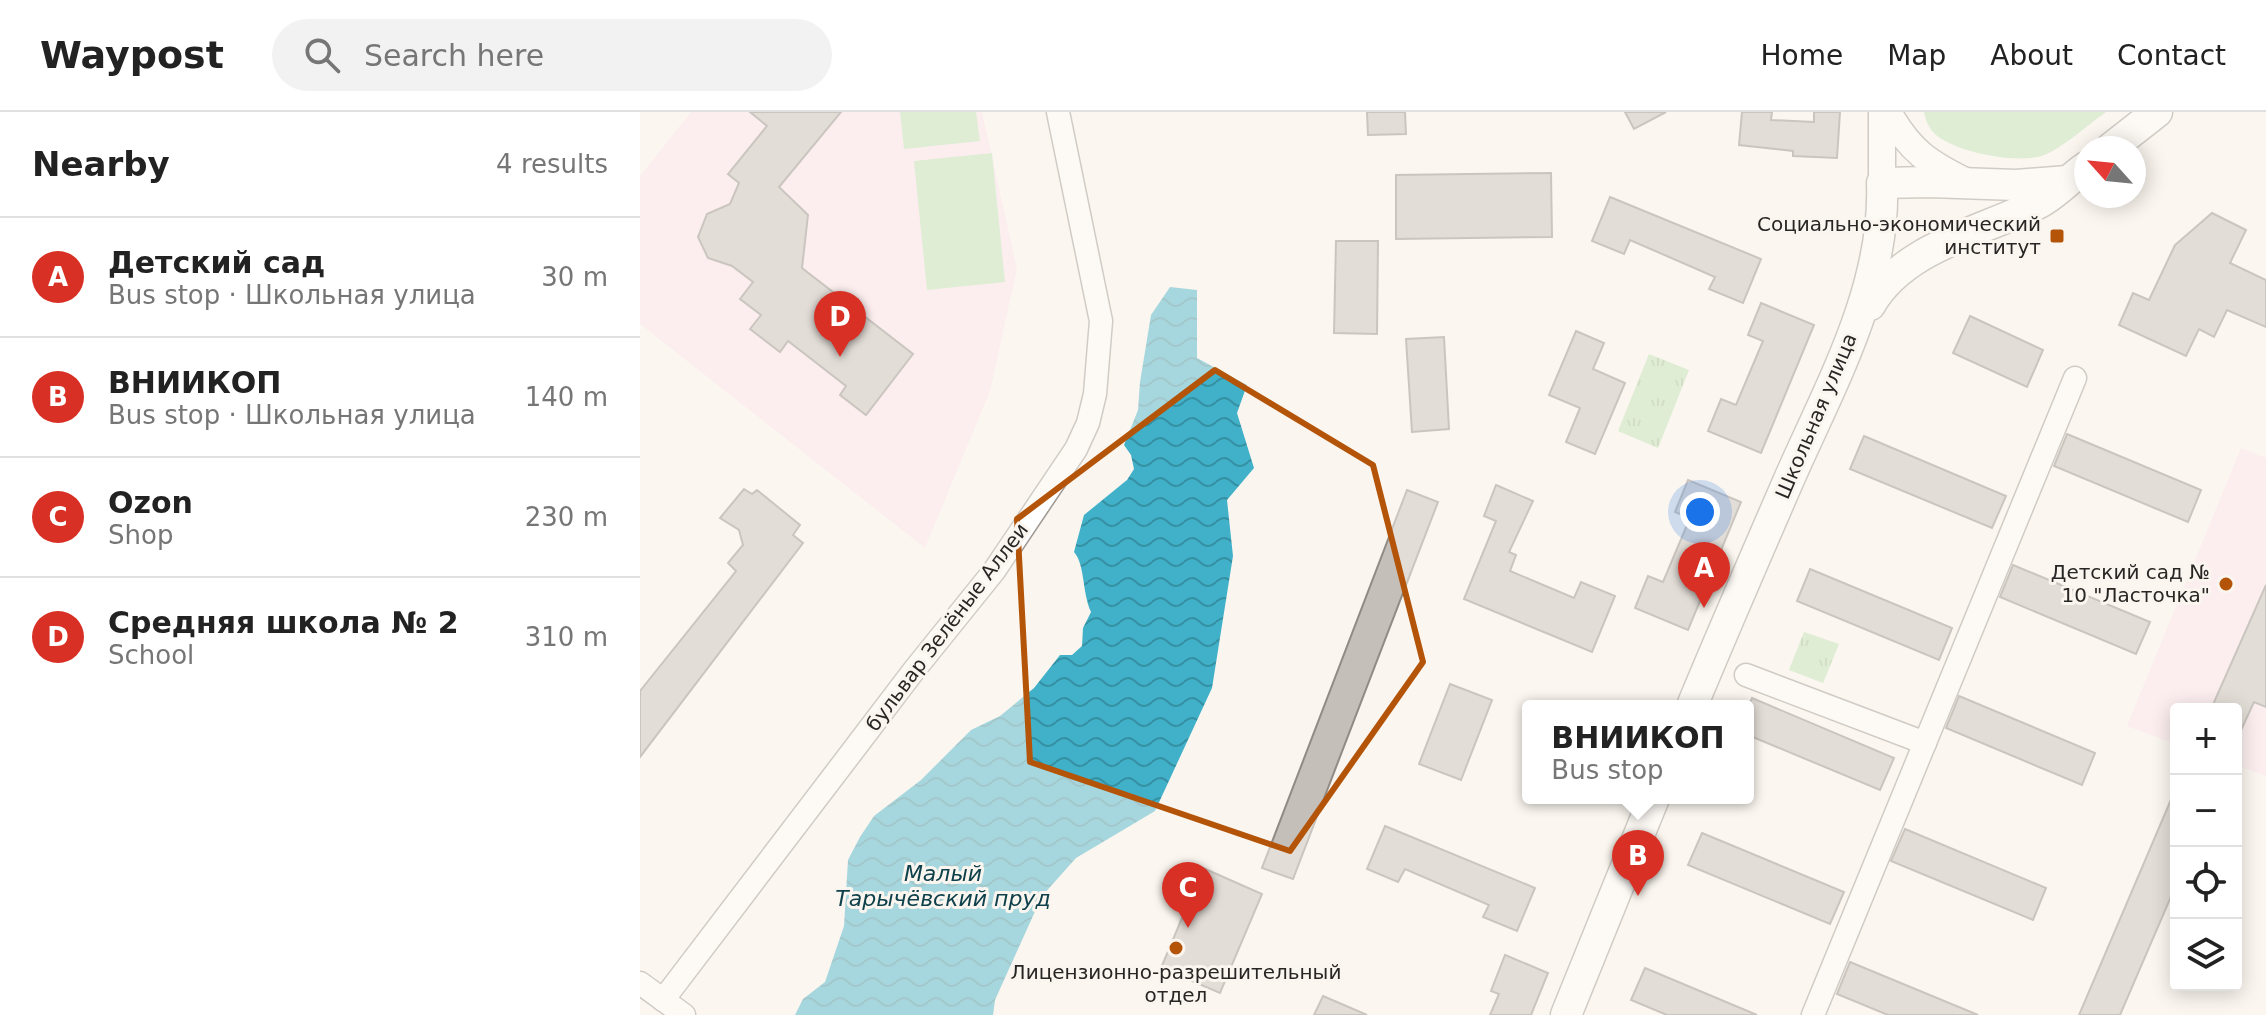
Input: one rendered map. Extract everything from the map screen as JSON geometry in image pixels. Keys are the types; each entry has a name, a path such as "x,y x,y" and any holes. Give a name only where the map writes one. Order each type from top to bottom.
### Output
{"main road":[{"path":"2126,136 2157,112"},
{"path":"2074,174 2016,185 1963,184 1882,196 1904,237 1943,245 2041,203 2074,176"},
{"path":"1848,345 1881,287 1967,225 1969,210 1963,184"},
{"name":"Школьная улица","path":"1695,700 1848,345 1873,271 1882,196"},
{"path":"1566,1015 1652,804"}],"street":[{"name":"бульвар Зелёные Аллеи","path":"663,1000 915,669 994,571 1076,449 1088,423 1095,394 1101,321 1058,112"},
{"path":"1885,112 1914,151 1963,184"},
{"name":"Школьная улица","path":"1882,196 1885,112"},
{"path":"1813,1015 2075,378"},
{"path":"1746,675 1925,743"},
{"path":"640,983 684,1015"}],"highlighted area":[{"path":"1215,370 1373,465 1423,662 1290,851 1030,762 1017,519"}],"shaded area":[{"path":"691,112 982,112 1017,269 990,391 925,548 640,324 640,176"},
{"name":"Детский сад № 10 \"Ласточка\"","path":"2241,448 2266,458 2266,776 2242,767 2242,703 2170,703 2170,742 2127,726"}],"green space":[{"path":"900,112 976,112 980,141 904,149"},
{"path":"1924,112 2106,112 2067,142 2033,158 1971,151 1935,134"},
{"path":"992,153 1005,282 927,290 914,161"},
{"path":"1649,354 1689,370 1658,448 1618,431"},
{"path":"1804,632 1839,644 1823,683 1789,670"}],"water":[{"name":"Малый Тарычёвский пруд","path":"1170,287 1197,290 1197,358 1247,385 1237,413 1254,468 1227,500 1233,556 1212,688 1155,811 1076,858 1042,896 995,1000 993,1015 795,1015 803,999 825,982 844,926 848,860 874,816 921,780 971,730 1000,716 1034,688 1060,655 1072,655 1082,646 1083,628 1091,612 1080,564 1074,552 1084,515 1127,480 1134,469 1131,455 1124,445 1138,410 1151,315"}],"building":[{"path":"750,112 841,112 779,187 808,215 802,268 913,354 866,415 840,395 846,386 788,341 780,352 750,329 761,315 740,299 753,282 732,266 708,258 698,237 707,214 730,204 739,183 728,174 767,126"},
{"path":"1367,112 1405,112 1406,134 1368,135"},
{"path":"1625,112 1666,112 1634,129"},
{"path":"1742,112 1772,112 1771,120 1814,122 1814,112 1840,112 1837,158 1793,156 1793,151 1739,145"},
{"path":"1551,173 1552,237 1396,239 1396,175"},
{"path":"1610,197 1761,259 1743,303 1709,289 1715,277 1630,240 1624,254 1592,241"},
{"path":"2212,213 2246,230 2230,263 2266,280 2266,327 2227,310 2214,337 2199,329 2186,356 2119,325 2133,293 2149,300 2175,245"},
{"path":"1336,241 1378,241 1377,334 1334,333"},
{"path":"1761,303 1814,325 1761,453 1708,431 1721,399 1736,405 1763,341 1748,335"},
{"path":"1970,316 2043,350 2027,387 1953,353"},
{"path":"1576,331 1604,343 1593,369 1625,383 1595,454 1566,442 1580,408 1549,395"},
{"path":"1444,337 1449,429 1412,432 1406,339"},
{"path":"2067,434 2201,490 2188,522 2054,466"},
{"path":"1864,436 2006,496 1992,528 1850,469"},
{"path":"1688,480 1741,502 1688,630 1635,608 1648,576 1663,582 1690,518 1675,512"},
{"path":"1496,485 1533,501 1509,552 1516,555 1510,571 1574,598 1581,582 1615,596 1592,652 1464,599 1496,521 1484,516"},
{"path":"744,489 752,494 757,490 800,525 793,535 803,543 640,757 640,691 736,571 728,563 743,545 739,530 720,518"},
{"path":"1407,490 1438,502 1293,879 1262,868"},
{"path":"2013,565 2150,622 2136,654 2000,597"},
{"path":"1810,569 1952,628 1939,660 1797,601"},
{"path":"2266,585 2266,707 2254,702 2242,728 2242,703 2214,703"},
{"path":"1450,684 1492,700 1461,780 1419,764"},
{"path":"1959,696 2095,753 2082,785 1946,728"},
{"path":"1752,698 1894,758 1880,790 1754,738 1754,700"},
{"path":"2170,802 2170,899 2120,1015 2079,1015"},
{"path":"1385,826 1535,888 1517,931 1483,917 1489,905 1405,869 1398,882 1367,869"},
{"path":"1905,829 2046,888 2033,920 1891,861"},
{"path":"1702,833 1844,892 1830,924 1688,865"},
{"path":"1203,868 1262,894 1220,993 1161,968"},
{"path":"1505,955 1548,973 1531,1015 1490,1015 1499,994 1491,991"},
{"path":"1850,962 1978,1015 1888,1015 1837,994"},
{"path":"1645,968 1757,1015 1667,1015 1631,1000"},
{"path":"1323,996 1367,1015 1314,1015"}],"place":[{"name":"Социально-экономический институт","path":"2057,236"},
{"name":"Средняя школа № 2","path":"840,357"},
{"name":"Детский сад № 10 \"Ласточка\"","path":"2226,584"},
{"name":"Детский сад","path":"1704,608"},
{"name":"ВНИИКОП","path":"1638,896"},
{"name":"Ozon","path":"1188,928"},
{"name":"Лицензионно-разрешительный отдел","path":"1176,948"}]}
